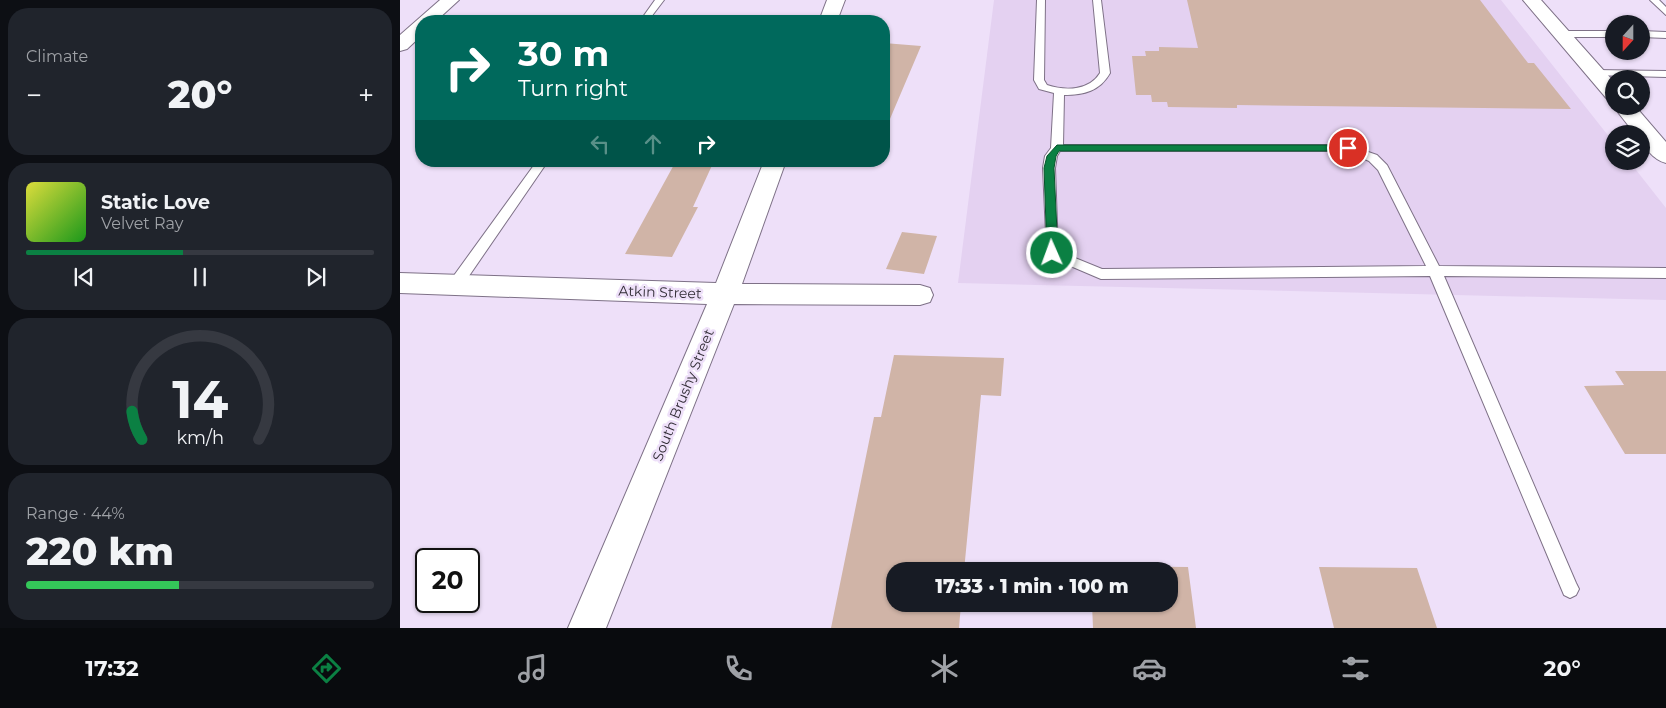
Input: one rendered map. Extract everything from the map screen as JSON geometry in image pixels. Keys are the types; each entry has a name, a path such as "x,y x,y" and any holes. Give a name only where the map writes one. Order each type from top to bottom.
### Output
{"street":[{"path":"433,15 450,0"},
{"path":"830,15 836,0"},
{"path":"1532,0 1605,85"},
{"path":"400,45 415,31"},
{"path":"1631,115 1666,156"},
{"name":"South Brushy Street","path":"587,628 725,294 773,167"},
{"name":"Atkin Street","path":"400,284 725,294 920,295"}],"lane":[{"path":"649,15 660,0"},
{"path":"1041,0 1039,80 1043,87 1059,92 1085,89 1097,84 1105,73 1097,0"},
{"path":"1654,0 1666,12"},
{"path":"1561,34 1605,34"},
{"path":"1650,34 1666,35"},
{"path":"1595,73 1666,74"},
{"path":"1059,92 1057,148 1051,156 1049,168 1052,253 1067,262 1101,274 1435,271 1666,273"},
{"path":"1057,148 1348,148 1373,158 1383,168 1435,271 1570,589"},
{"path":"455,285 539,167"}],"shaded area":[{"path":"994,0 1501,0 1605,132 1605,170 1636,170 1666,208 1666,300 958,283"}],"building":[{"path":"1187,0 1480,0 1528,63 1534,63 1571,109 1237,105 1237,108 1168,107 1167,102 1152,102 1151,95 1136,95 1132,56 1146,56 1145,51 1159,51 1159,47 1198,48"},
{"path":"890,43 921,46 890,119"},
{"path":"673,167 711,167 693,207 698,207 672,257 625,254"},
{"path":"902,232 937,236 924,274 886,269"},
{"path":"894,355 1004,358 1001,396 981,395 965,562 886,562 886,612 960,612 959,628 831,628 874,417 881,417"},
{"path":"1615,371 1666,371 1666,454 1625,454 1584,386 1624,385"},
{"path":"1178,567 1188,567 1196,628 1093,628 1092,612 1178,612"},
{"path":"1319,567 1417,568 1437,628 1334,628"}],"route":[{"path":"1052,253 1049,168 1051,156 1057,148 1348,148"}]}
